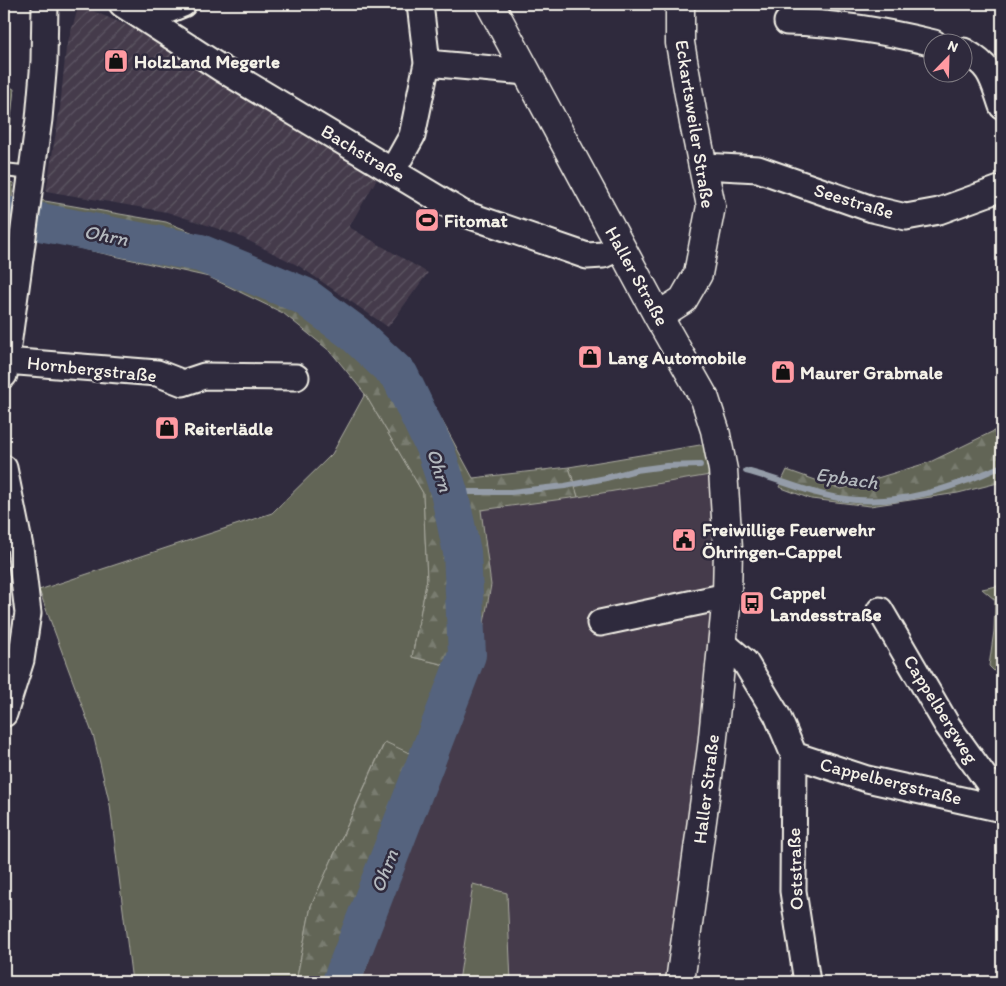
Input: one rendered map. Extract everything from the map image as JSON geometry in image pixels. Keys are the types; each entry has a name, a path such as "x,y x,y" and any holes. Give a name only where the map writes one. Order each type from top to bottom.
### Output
{"main road":[{"name":"Haller Straße","path":"490,4 658,316 705,399 715,430 723,470 728,549 727,596 712,747 680,982"},
{"name":"Eckartsweiler Straße","path":"658,316 683,300 698,274 711,206 680,42 680,4"}],"street":[{"path":"30,185 44,61 44,4"},
{"name":"Bachstraße","path":"122,4 173,39 462,213 587,256 603,256 621,247"},
{"path":"146,19 183,4"},
{"path":"392,170 412,136 427,64 420,4"},
{"path":"787,22 820,23 887,32 924,41"},
{"path":"974,57 979,60 991,75 1002,106"},
{"path":"427,64 526,72"},
{"name":"Seestraße","path":"703,166 758,169 872,209 906,217 939,211 1002,188"},
{"name":"Hornbergstraße","path":"30,185 7,325 5,368 157,373 183,383 204,376 296,377"},
{"path":"4,468 20,547 28,614 21,660 4,714"},
{"path":"600,622 727,596"},
{"name":"Cappelbergweg","path":"880,610 947,725 988,782 1001,808"},
{"name":"Cappelbergstraße","path":"723,643 745,662 778,715 794,755 867,779 1001,808"},
{"name":"Oststraße","path":"794,755 793,891 807,982"}],"lane":[{"path":"4,170 30,185"}],"shaded area":[{"name":"HolzLand Megerle","path":"79,5 128,26 378,177 349,227 428,273 388,327 299,266 237,235 167,212 46,191 60,108 66,48"},
{"path":"710,475 717,614 666,982 361,982 438,766 475,672 491,585 480,510 578,497"}],"green space":[{"path":"4,84 14,89 8,148 4,148"},
{"path":"4,181 14,183 8,239 4,238"},
{"path":"39,200 166,222 267,262 354,313 414,369 473,478 569,467 578,497 481,510 491,585 475,672 412,657 427,579 423,493 365,394 331,352 283,313 209,277 34,238"},
{"path":"365,394 423,493 427,579 412,657 475,672 438,766 384,743 311,906 296,982 132,982 110,805 94,738 39,590 272,513 332,454"},
{"path":"1002,427 1002,482 958,493 870,506 811,499 779,487 787,470 841,489 930,462"},
{"path":"706,444 710,475 578,497 569,467"},
{"path":"1002,585 1002,679 989,666 994,631 995,600 982,589"},
{"path":"385,742 438,766 361,982 296,982 311,906"},
{"path":"473,884 507,893 511,982 459,982"}],"waterway":[{"name":"Ohrn","path":"4,215 200,253 304,296 354,333 400,376 436,451 449,492 462,552 467,655 341,982"},
{"name":"Epbach","path":"449,492 511,492 565,486 636,470 666,466 700,465"},
{"name":"Epbach","path":"746,471 833,497 887,500 946,488 1002,466"}],"place":[{"name":"HolzLand Megerle","path":"116,61"},
{"name":"Fitomat","path":"427,220"},
{"name":"Lang Automobile","path":"590,357"},
{"name":"Maurer Grabmale","path":"783,372"},
{"name":"Reiterlädle","path":"167,428"},
{"name":"Freiwillige Feuerwehr Öhringen-Cappel","path":"684,540"},
{"name":"Cappel Landesstraße","path":"752,603"}]}
